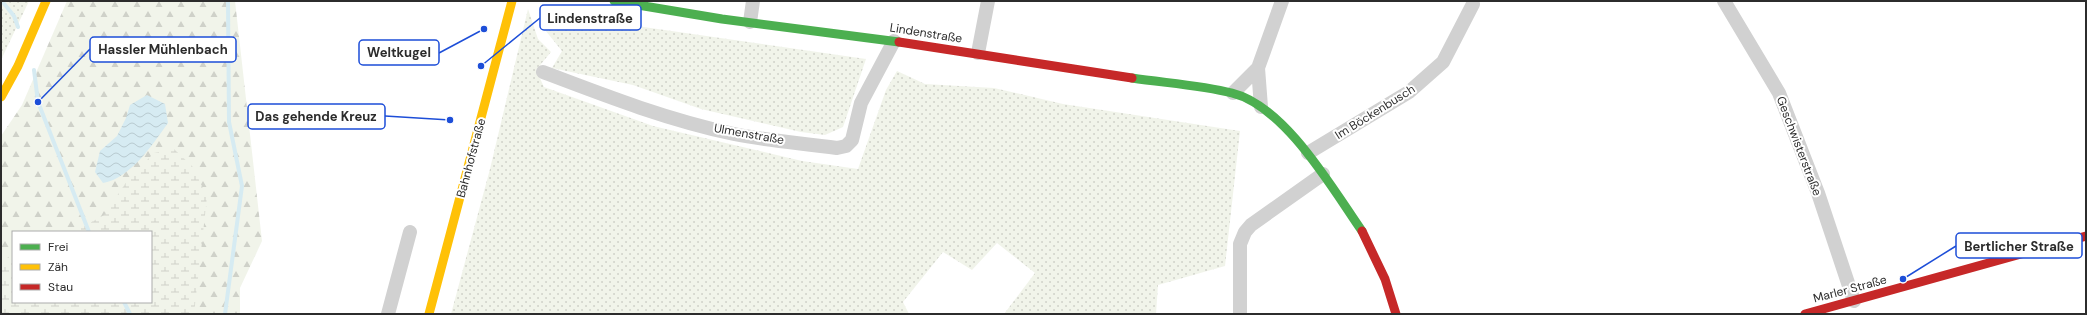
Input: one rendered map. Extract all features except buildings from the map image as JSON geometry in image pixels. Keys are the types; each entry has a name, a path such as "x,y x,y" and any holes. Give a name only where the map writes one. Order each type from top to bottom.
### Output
{"street":[{"path":"1,97 18,66 46,1"},
{"name":"Bahnhofstraße","path":"429,314 512,1"},
{"name":"Lindenstraße","path":"614,1 750,22 894,40 1233,93"},
{"path":"750,22 754,1"},
{"path":"978,54 988,1"},
{"path":"1261,107 1258,68 1282,1"},
{"name":"Geschwisterstraße","path":"1724,1 1779,93 1818,192 1851,301"},
{"name":"Im Böckenbusch","path":"1308,153 1409,92 1443,62 1473,4"},
{"name":"Ulmenstraße","path":"543,72 623,102 688,123 736,134 837,148 846,146 852,140 861,103 894,40"},
{"path":"1258,68 1233,93 1261,107 1302,144 1362,232 1385,279 1396,314"},
{"path":"1240,314 1240,244 1245,232 1252,225 1322,174"},
{"path":"388,314 410,232"},
{"name":"Marler Straße","path":"1805,314 2086,236"},
{"path":"1840,314 1851,301"}],"green space":[{"path":"1,1 29,1 1,60"},
{"path":"67,1 235,1 262,241 240,288 240,314 1,314 1,136 22,105"},
{"path":"528,9 538,39 551,52 536,70 544,87 653,126 802,161 858,169 886,90 897,71 925,84 994,88 1063,104 1240,131 1225,266 1158,285 1156,314 1004,314 1035,273 997,243 972,270 943,252 903,302 909,314 451,314 490,169"},
{"path":"539,12 866,59 843,127 825,135 801,132 701,109 633,85 552,68 562,51 541,25"},
{"path":"174,149 193,167 207,197 194,314 1,314 1,262 12,255 12,303 152,303 152,231 76,231 104,215 129,178 154,153"}],"water":[{"path":"147,95 165,104 168,123 148,150 132,168 123,175 103,183 95,172 100,151 117,136 126,118 130,105"}],"waterway":[{"path":"2,1 14,16 18,27"},
{"path":"225,314 242,186 229,122 228,1"},
{"path":"34,70 38,102 89,231"},
{"path":"124,303 130,314"}],"traffic: fast":[{"path":"614,1 722,19 899,42"},
{"path":"1132,78 1220,90 1252,101 1270,114 1289,131 1306,151 1362,231"}],"traffic: slow":[{"path":"1,97 18,66 46,1"},
{"path":"429,314 512,1"}],"traffic: jam":[{"path":"899,42 1132,78"},
{"path":"1362,231 1385,279 1396,314"},
{"path":"1805,314 2086,236"}],"place":[{"name":"Weltkugel","path":"484,29"},
{"name":"Lindenstraße","path":"481,66"},
{"name":"Hassler Mühlenbach","path":"38,102"},
{"name":"Das gehende Kreuz","path":"450,120"},
{"name":"Bertlicher Straße","path":"1903,279"}]}
